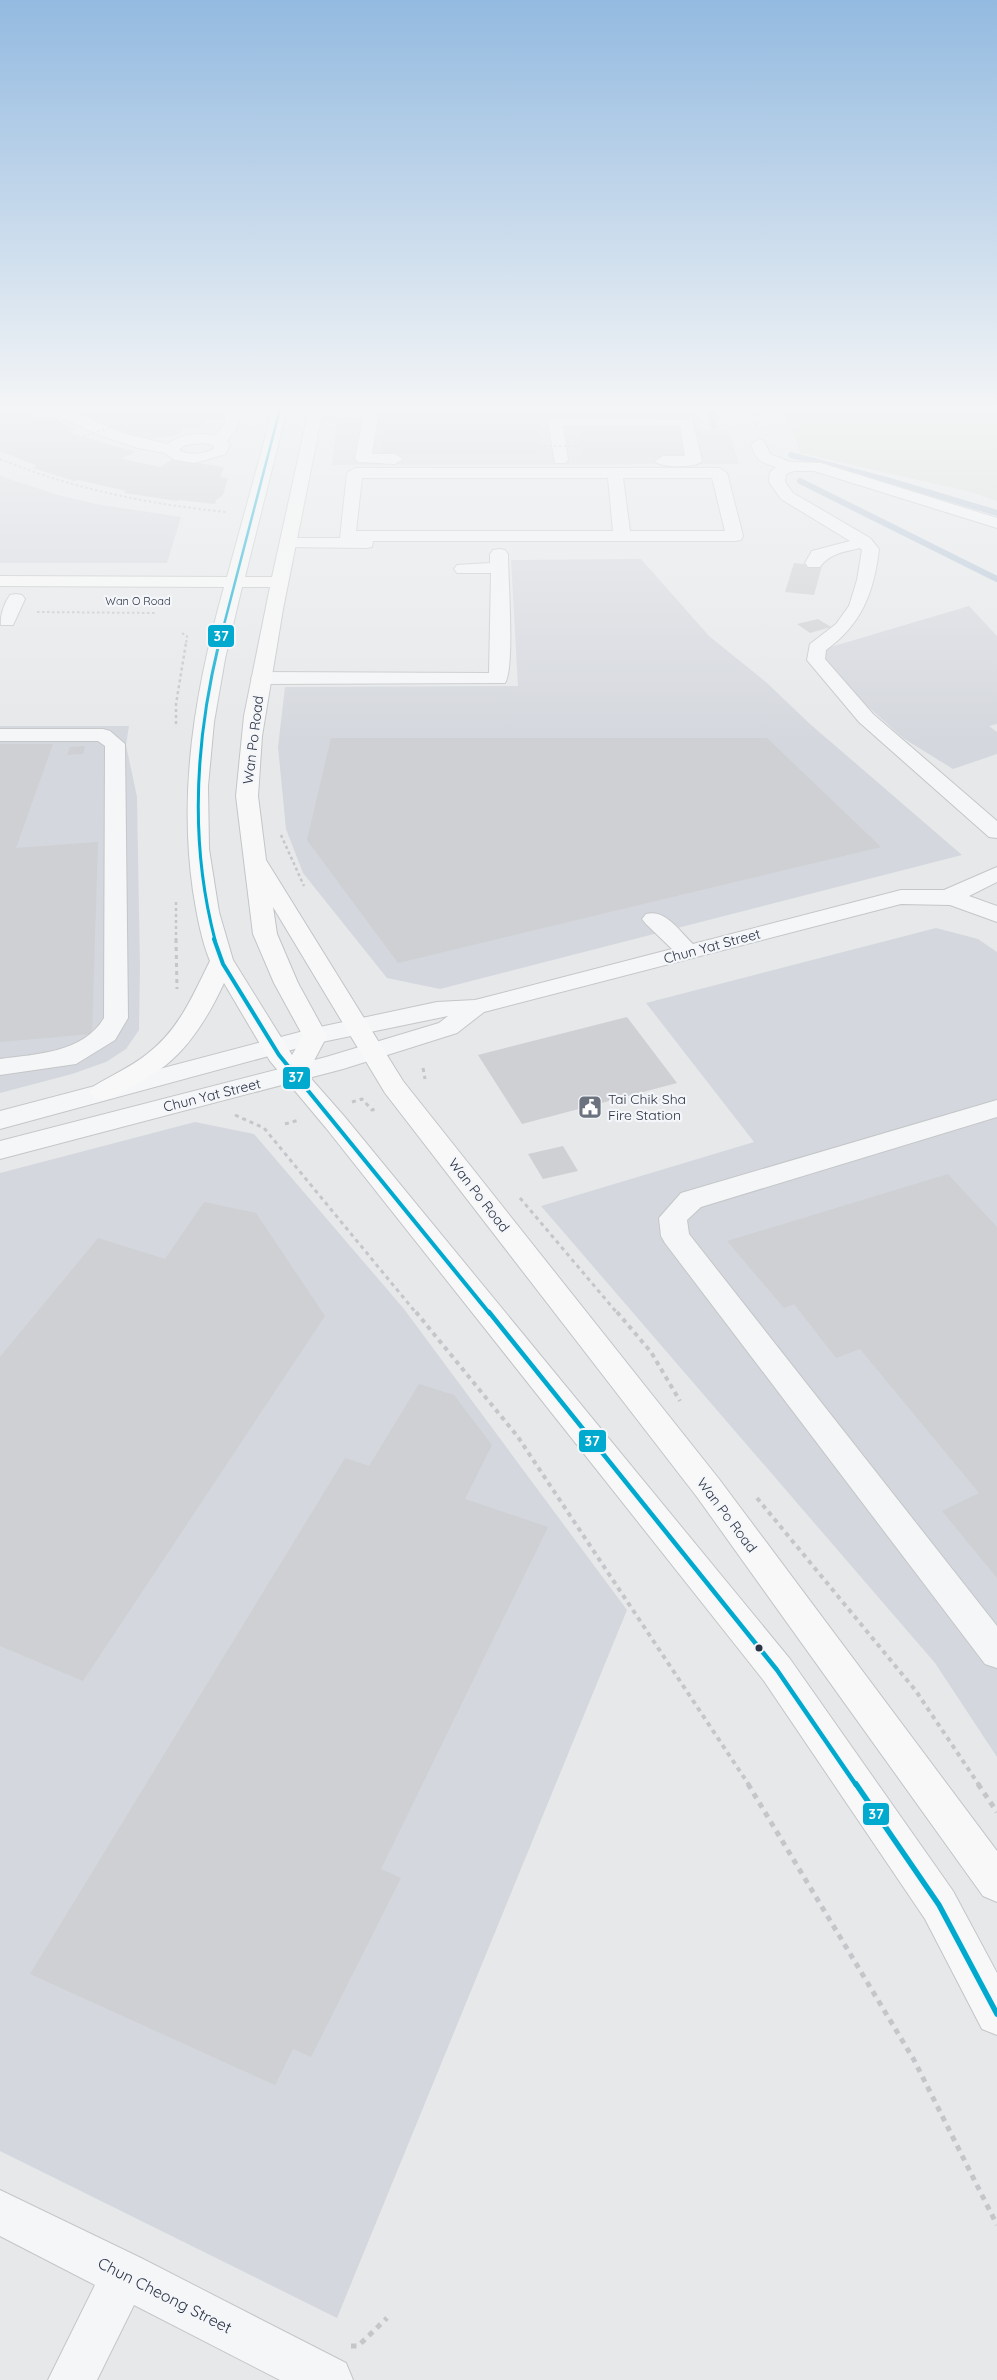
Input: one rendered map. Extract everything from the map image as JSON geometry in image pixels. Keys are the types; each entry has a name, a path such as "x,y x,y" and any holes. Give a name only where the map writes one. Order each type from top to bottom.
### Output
{"main road":[{"name":"Wan Po Road","path":"261,520 249,595 261,678 247,775 247,796 256,861 298,928 362,1040 394,1087 708,1488 997,1883"},
{"name":"Wan Po Road","path":"293,520 288,543 249,595 212,677 196,796 199,876 221,962 240,987 251,1011 273,1047 294,1074 656,1517 777,1670 939,1905 997,2014"},
{"name":"Wan O Road","path":"0,581 249,595"},
{"path":"8,608 35,599"},
{"path":"256,861 266,934 286,984 315,1036 294,1074"},
{"path":"103,1092 148,1066 175,1042 196,1015 221,962"}],"street":[{"path":"349,520 347,536 736,536 732,520"},
{"path":"620,520 622,536"},
{"path":"827,520 864,542 871,549 867,581 854,615 835,636 816,648 816,660 866,718 997,832"},
{"path":"288,543 371,543 387,540 388,536"},
{"path":"814,563 818,555 824,552 864,542"},
{"path":"261,678 498,679 500,657 499,561 463,569"},
{"path":"0,735 103,735 115,744 116,1018 106,1035 67,1058 0,1067"},
{"path":"950,896 997,874"},
{"path":"950,896 972,902 997,915"},
{"name":"Chun Yat Street","path":"0,1120 103,1092 180,1074 315,1036 362,1040 448,1028 475,1006 901,897 950,896"},
{"path":"654,919 688,952"},
{"name":"Chun Yat Street","path":"0,1150 294,1074 362,1040"},
{"path":"997,1108 691,1200 673,1218 675,1236 997,1653"},
{"name":"Chun Cheong Street","path":"0,2212 125,2274 328,2380"},
{"path":"72,2380 125,2274"}],"path":[{"name":"Wan O Road","path":"8,608 156,613"},
{"path":"182,633 187,636"},
{"path":"279,828 305,887"},
{"path":"423,1068 426,1084"},
{"path":"233,1114 264,1128 518,1437 758,1801 914,2060 997,2225"},
{"path":"517,1195 652,1352 681,1402"},
{"path":"753,1494 916,1691 997,1812"}],"shaded area":[{"path":"0,520 180,520 167,563 0,563"},
{"path":"641,559 709,636 767,683 810,724 962,855 440,989 387,978 303,873 286,829 278,747 285,687 518,686 511,560"},
{"path":"969,606 997,636 997,724 989,726 997,732 997,754 953,769 903,738 854,694 823,661 824,649"},
{"path":"0,726 129,726 126,745 137,797 140,967 139,1030 126,1049 106,1062 72,1074 0,1093"},
{"path":"936,928 978,939 997,952 997,1757 935,1663 541,1206 754,1142 646,1003"},
{"path":"195,1122 254,1134 404,1309 627,1610 337,2318 0,2151 0,1173"}],"building":[{"path":"794,563 822,566 814,595 785,592"},
{"path":"818,619 831,627 810,633 797,624"},
{"path":"331,738 767,738 881,847 398,963 307,840"},
{"path":"0,744 53,744 16,848 98,842 92,1034 0,1042"},
{"path":"85,746 83,754 67,755 70,747"},
{"path":"627,1017 677,1083 522,1124 478,1055"},
{"path":"563,1146 578,1171 543,1179 528,1154"},
{"path":"948,1174 997,1227 997,1578 942,1511 979,1493 860,1349 836,1358 794,1304 784,1308 727,1241"},
{"path":"204,1202 256,1213 325,1316 83,1681 0,1646 0,1357 98,1238 165,1259"},
{"path":"419,1384 454,1395 492,1445 465,1499 548,1527 381,1869 401,1878 311,2057 293,2049 275,2085 30,1974 345,1458 369,1466"}],"waterway":[{"path":"879,520 997,579"}],"transit line":[{"name":"37","path":"251,520 216,659 204,722 197,786 198,849 208,912 221,960 286,1065 335,1122 777,1670 939,1905 997,2014"}],"place":[{"name":"Tai Chik Sha Fire Station","path":"590,1107"}]}
